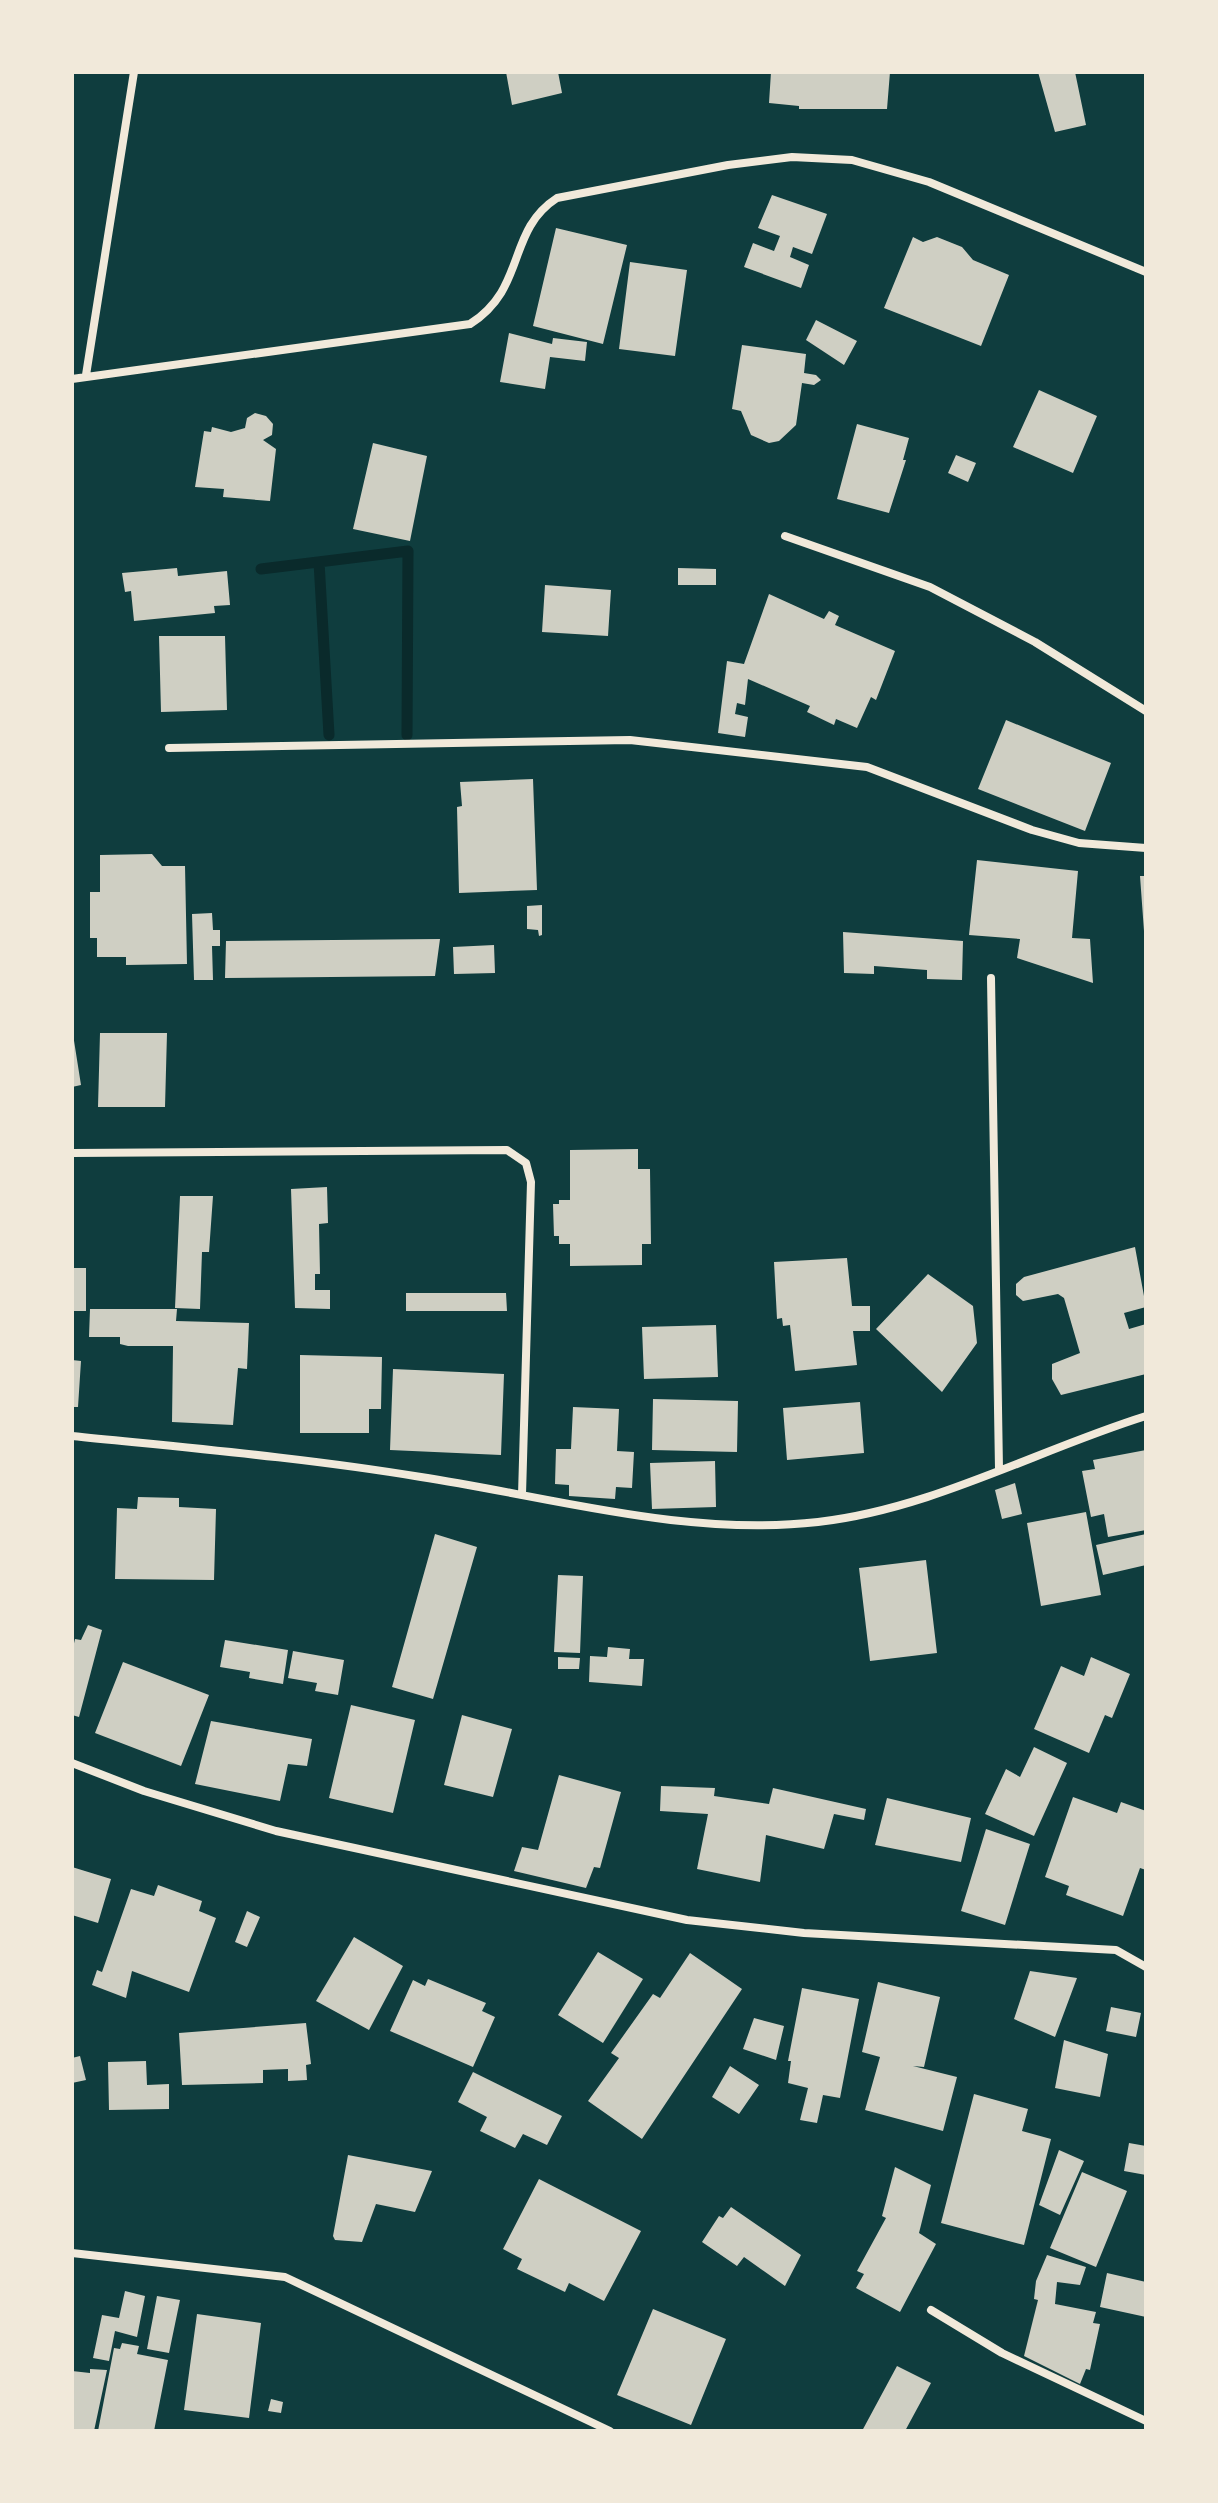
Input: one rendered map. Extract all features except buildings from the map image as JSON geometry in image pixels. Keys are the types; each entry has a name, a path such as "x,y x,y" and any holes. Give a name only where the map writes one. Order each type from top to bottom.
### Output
{"street":[{"path":"86,375 134,72"},
{"path":"72,379 470,324 488,313 505,290 537,211 557,198 728,165 792,157 852,160 929,182 1146,272"},
{"path":"785,536 930,587 1035,642 1146,711"},
{"path":"169,748 630,740 867,767 1032,830 1079,843 1146,848"},
{"path":"991,978 999,1469"},
{"path":"72,1153 507,1150 526,1163 531,1182 522,1495"},
{"path":"72,1436 286,1458 637,1516 763,1525 818,1522 881,1511 1146,1416"},
{"path":"72,1763 144,1791 276,1831 687,1920 804,1933 1116,1950 1146,1967"},
{"path":"72,2253 285,2277 610,2431"},
{"path":"931,2310 1002,2353 1146,2421"}],"waterway":[{"path":"261,569 408,551 407,735"},
{"path":"319,562 329,735"}]}
